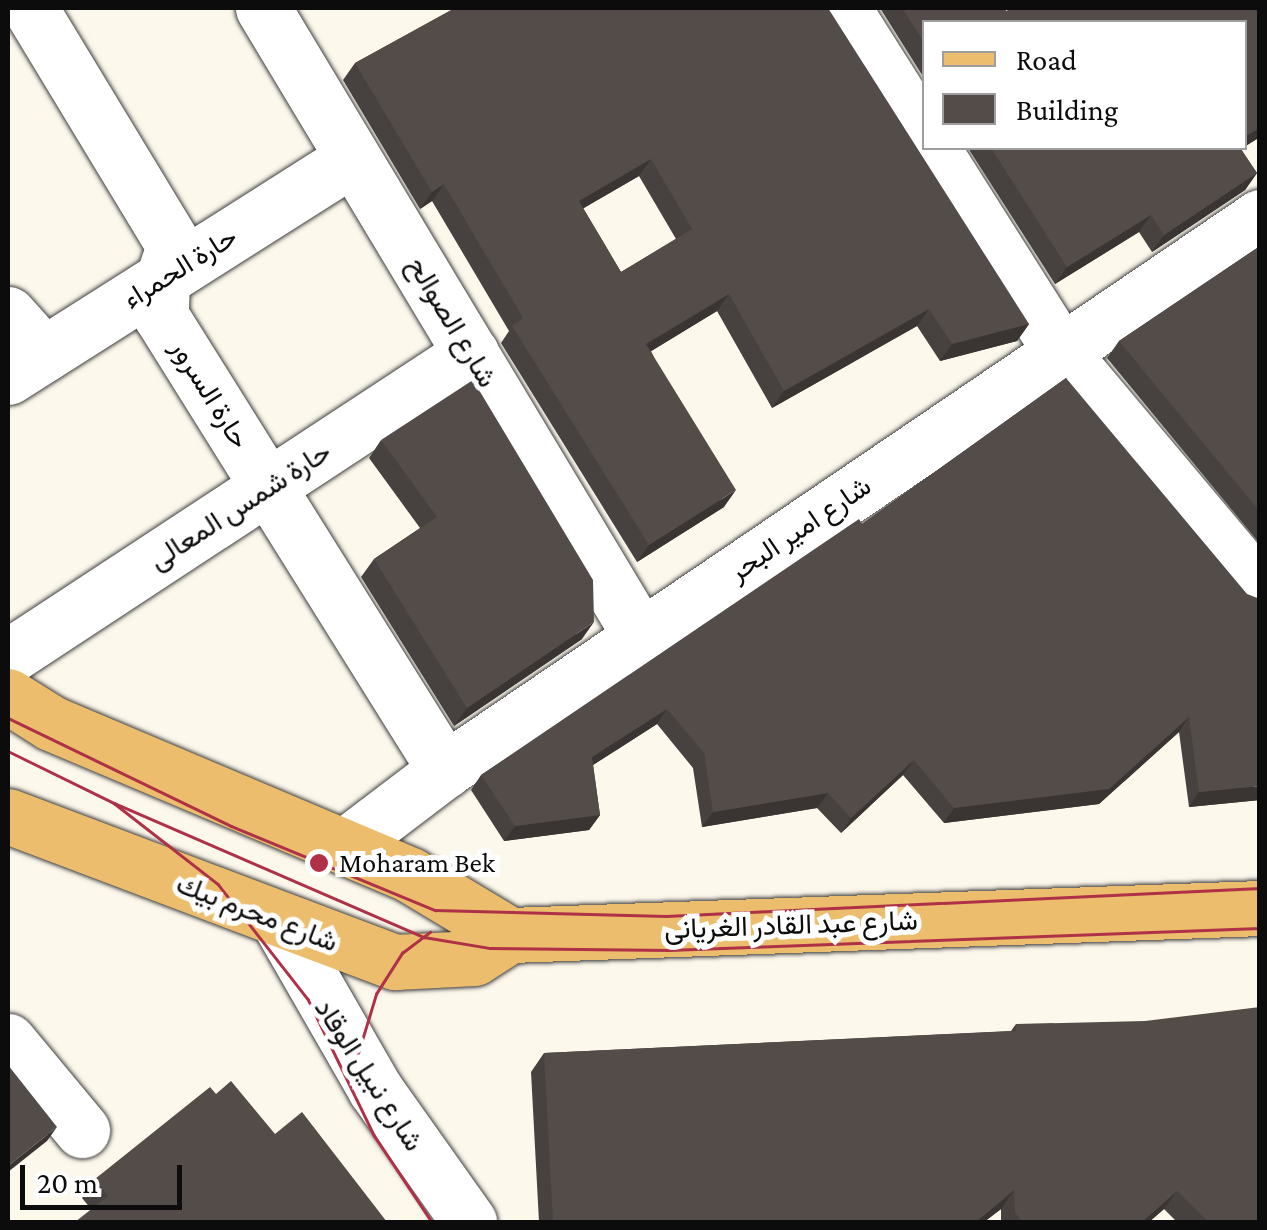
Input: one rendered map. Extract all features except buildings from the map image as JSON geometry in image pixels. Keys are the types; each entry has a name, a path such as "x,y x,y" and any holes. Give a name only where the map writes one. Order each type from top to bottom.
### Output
{"main road":[{"path":"8,696 51,722 410,875 510,935"},
{"name":"شارع محرم بيك","path":"8,816 279,922 395,962 474,958 510,935"},
{"name":"شارع عبد القادر الغريانى","path":"510,935 1260,908"}],"street":[{"name":"حارة السرور","path":"30,8 174,246 162,280 161,316 445,770"},
{"name":"شارع الصوالح","path":"263,8 640,637"},
{"path":"843,8 922,133"},
{"path":"933,150 1061,352 1260,589"},
{"name":"حارة الحمراء","path":"26,366 352,158"},
{"name":"شارع امير البحر","path":"345,846 445,770 1260,217"},
{"path":"8,314 26,366"},
{"name":"حارة شمس المعالى","path":"8,657 472,354"},
{"name":"شارع نبيل الوقاد","path":"279,922 374,1089 469,1222"},
{"path":"8,1042 82,1130"}],"tram line":[{"path":"8,718 231,826 435,910 666,916 1260,888"},
{"path":"8,751 114,803 218,884 308,999 374,1135 432,1222"},
{"path":"114,803 424,937 490,948 669,950 1260,928"},
{"path":"360,1092 356,1060 376,994 402,953 430,932"}],"place":[{"name":"Moharam Bek","path":"319,863"}]}
